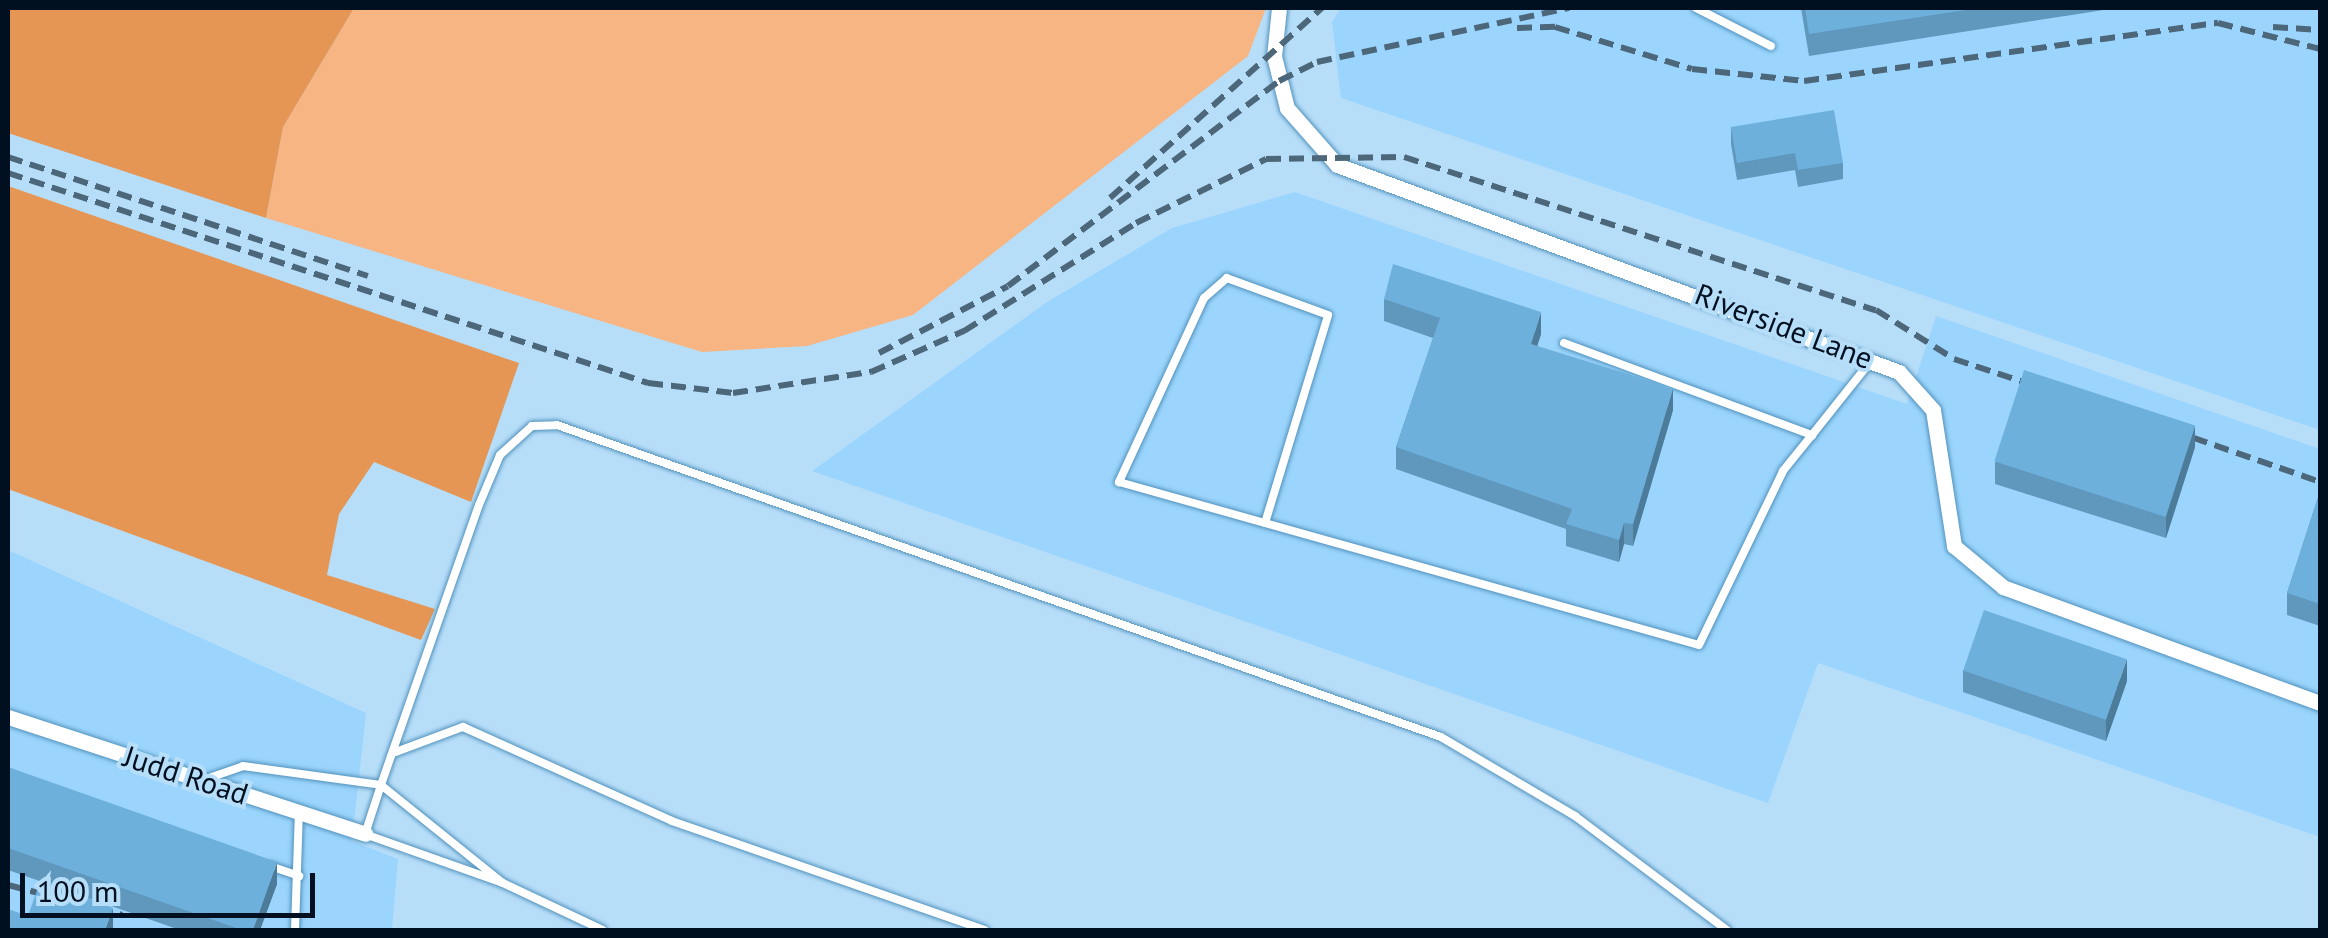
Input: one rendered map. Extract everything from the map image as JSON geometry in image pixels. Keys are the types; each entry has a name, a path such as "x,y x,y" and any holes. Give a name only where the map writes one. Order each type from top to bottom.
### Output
{"street":[{"name":"Riverside Lane","path":"1279,8 1274,56 1288,108 1337,165 1873,359 1933,410 1954,546 2003,587 2320,703"},
{"name":"Judd Road","path":"8,717 364,834"}],"lane":[{"path":"1696,8 1771,46"},
{"path":"1266,523 1328,315 1228,278 1204,298 1119,482 1266,523 1700,644 1783,471 1873,359"},
{"path":"1564,342 1812,435"},
{"path":"603,930 503,883 364,834 500,454 532,426 557,425 1440,737 1575,816 1726,930"},
{"path":"392,753 463,728 672,820 985,930"},
{"path":"202,781 243,766 381,785 503,883"},
{"path":"295,930 299,812"},
{"path":"263,863 299,876"}],"shaded area":[{"path":"8,8 354,8 283,127 266,218 8,133"},
{"path":"354,8 1266,8 1248,56 913,315 807,346 702,352 266,218 283,127"},
{"path":"1341,8 2320,8 2320,430 1341,98 1332,22"},
{"path":"8,186 519,363 471,502 374,462 339,514 327,575 435,609 421,640 8,489"},
{"path":"1295,192 1907,404 1936,316 2320,449 2320,837 1818,663 1768,803 812,471 1047,302 1172,228"},
{"path":"8,550 366,713 352,841 398,859 392,930 8,930"}],"building":[{"path":"1805,8 1979,8 1809,34"},
{"path":"1834,110 1843,163 1798,170 1795,153 1737,163 1731,127"},
{"path":"1393,264 1541,312 1531,344 1673,388 1633,524 1624,523 1619,540 1566,524 1572,509 1396,447 1440,318 1384,299"},
{"path":"2024,370 2195,426 2166,517 1994,461"},
{"path":"2320,491 2320,604 2287,593"},
{"path":"1984,610 2127,659 2106,720 1963,671"},
{"path":"8,767 277,862 253,930 242,930 8,848"},
{"path":"41,879 113,908 105,930 8,930 8,909 28,916"}],"railway":[{"path":"1110,198 1322,8"},
{"path":"879,353 1008,286 1279,81 1317,62 1569,8"},
{"path":"1517,28 1555,27 1692,69 1804,81 2218,23 2320,49"},
{"path":"2273,27 2320,30"},
{"path":"8,157 368,276"},
{"path":"8,173 648,383 733,393 871,372 964,331 1136,223 1266,159 1404,157 1876,310 1954,359 2048,390"},
{"path":"2171,430 2320,482"},
{"path":"8,885 122,915"}]}
